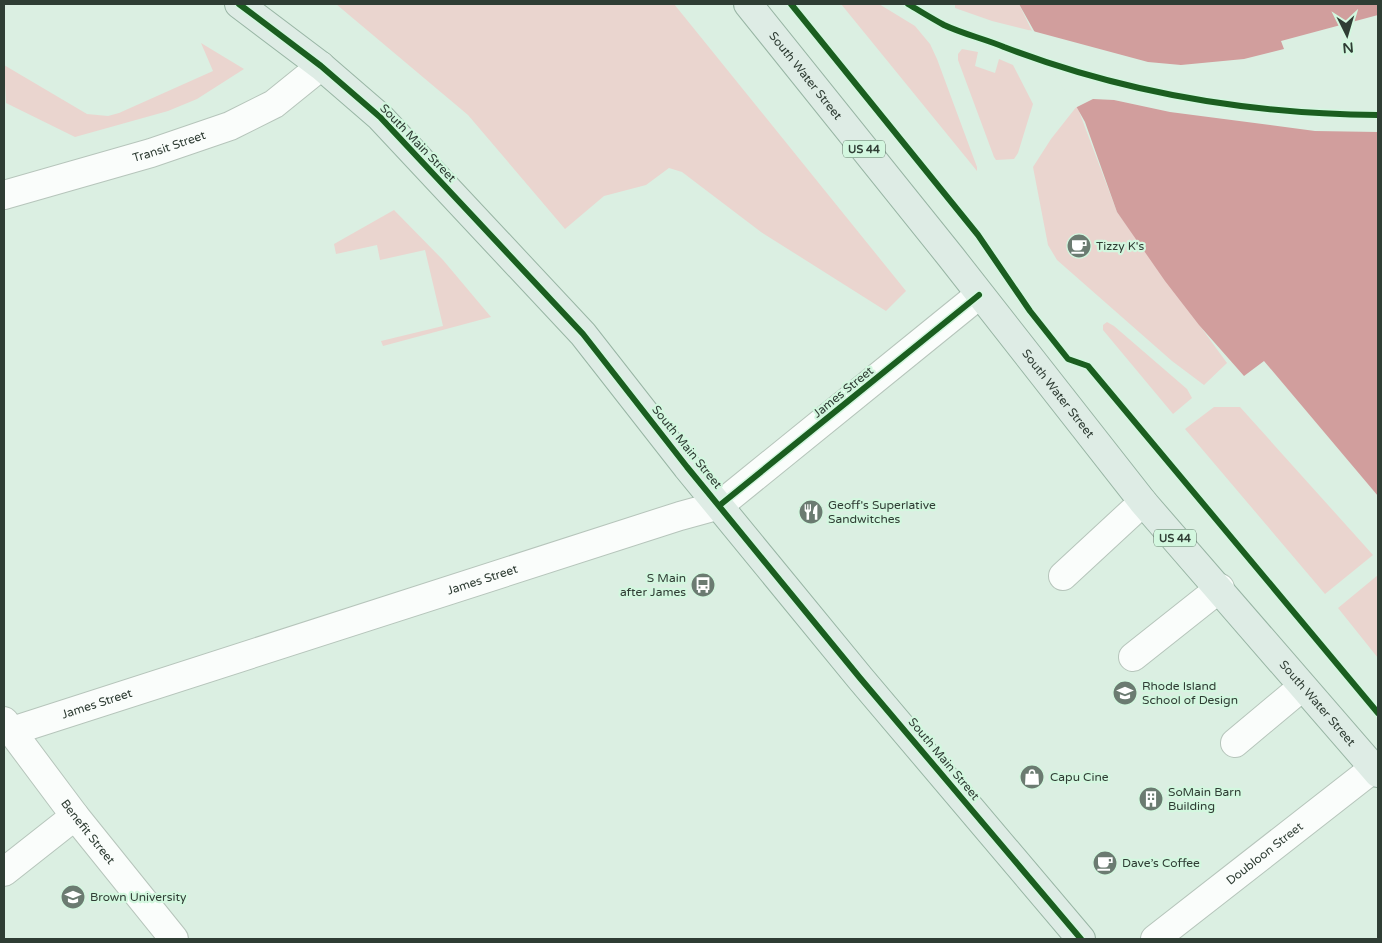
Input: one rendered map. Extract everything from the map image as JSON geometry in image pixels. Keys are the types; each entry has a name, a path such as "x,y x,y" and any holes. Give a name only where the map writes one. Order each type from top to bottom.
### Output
{"main road":[{"name":"South Main Street","path":"239,4 322,66 380,117 583,334 687,467 860,678 1081,939"},
{"name":"South Water Street","path":"748,4 1143,502 1220,588 1302,687 1376,771"}],"street":[{"name":"Transit Street","path":"4,195 151,153 230,126 274,104 322,66"},
{"name":"James Street","path":"8,726 720,505 979,296"},
{"path":"1063,576 1143,502"},
{"path":"1133,657 1220,588"},
{"path":"1235,743 1302,687"},
{"name":"Benefit Street","path":"8,726 75,816 174,939"},
{"name":"Doubloon Street","path":"1155,939 1376,771"},
{"path":"4,872 75,816"}],"shaded area":[{"path":"336,4 674,4 906,291 886,311 761,232 682,172 669,168 646,185 604,196 565,229 468,115"},
{"path":"841,4 879,4 915,26 930,44 977,171"},
{"path":"955,4 1019,4 1032,31 992,21 955,8"},
{"path":"1019,4 1378,4 1378,496 1264,361 1244,376 1199,325 1165,281 1117,212 1085,122"},
{"path":"201,43 244,69 197,99 168,111 75,137 6,103 4,65 87,114 108,116 119,113 213,71"},
{"path":"962,49 978,52 975,66 995,73 999,59 1013,65 1033,104 1018,153 1014,159 996,160 994,157 958,60 958,54"},
{"path":"1077,106 1117,212 1227,363 1204,385 1172,361 1057,260 1048,245 1033,167 1051,139"},
{"path":"394,210 443,260 491,317 383,346 381,341 443,326 425,250 380,260 377,245 336,254 334,244"},
{"path":"1107,322 1187,389 1192,398 1173,414 1103,330 1103,325"},
{"path":"1214,407 1240,407 1373,555 1325,594 1185,429"},
{"path":"1378,575 1378,658 1338,608"}],"pier":[{"path":"1378,15 1378,132 1315,131 1170,112 1114,100 1093,99 1075,108 1029,30 1148,62 1181,65 1244,59 1284,49 1281,41"}],"cycle path":[{"path":"239,4 321,66 380,117 583,334 687,467 860,678 1081,939"},
{"path":"791,4 978,235 1030,311 1068,359 1088,366 1378,713"},
{"path":"908,4 944,25 959,31 1049,63 1141,88 1235,105 1330,114 1378,115"},
{"path":"720,505 979,295"}],"place":[{"name":"Tizzy K's","path":"1079,246"},
{"name":"Geoff's Superlative Sandwitches","path":"811,512"},
{"name":"S Main after James","path":"703,585"},
{"name":"Rhode Island School of Design","path":"1125,693"},
{"name":"Capu Cine","path":"1032,777"},
{"name":"SoMain Barn Building","path":"1151,799"},
{"name":"Dave’s Coffee","path":"1105,863"},
{"name":"Brown University","path":"73,897"}]}
